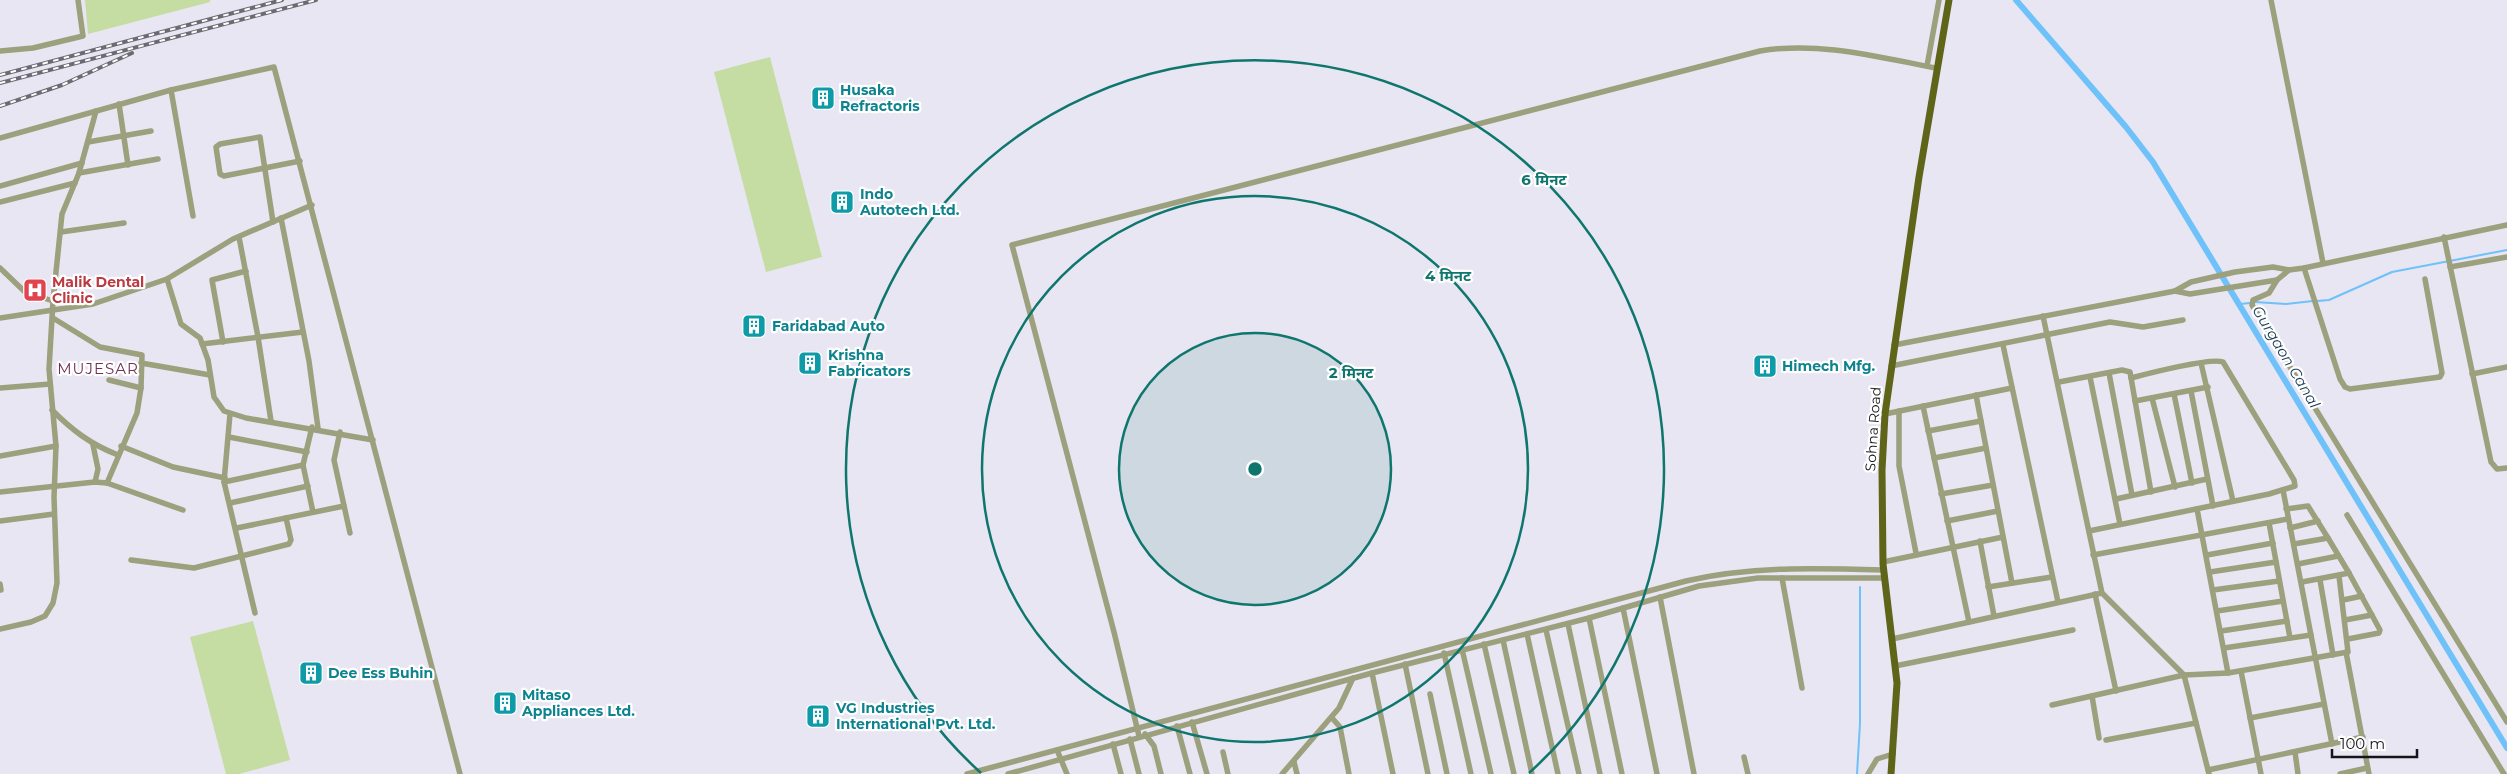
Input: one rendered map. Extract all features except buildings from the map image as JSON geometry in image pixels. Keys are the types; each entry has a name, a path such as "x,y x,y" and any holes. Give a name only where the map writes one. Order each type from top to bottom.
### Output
{"main road":[{"name":"Sohna Road","path":"1892,774 1897,683 1883,562 1882,470 1885,414 1936,68 1949,0"}],"street":[{"path":"0,51 33,48 83,36 78,0"},
{"path":"1927,66 1939,0"},
{"path":"2271,0 2323,263"},
{"path":"1161,774 1154,746 1137,728 1100,574 1012,245 1760,51 1788,46 1825,48 1936,68"},
{"path":"0,138 171,90 274,67 312,205 460,774"},
{"path":"171,90 194,216"},
{"path":"119,104 128,165"},
{"path":"0,629 38,620 45,616 53,603 57,583 54,514 56,446 49,369 53,301 63,209 79,173 96,111"},
{"path":"88,142 150,132"},
{"path":"273,222 265,168 259,136 220,144 216,147 222,175 265,168 300,161"},
{"path":"79,173 158,159"},
{"path":"0,186 82,163"},
{"path":"0,202 75,183"},
{"path":"0,318 93,304 167,279 239,237 312,205"},
{"path":"281,218 303,332 315,428 303,465 313,512"},
{"path":"61,232 124,222"},
{"path":"1894,345 2175,291 2188,283 2235,272 2279,267 2289,270 2304,268 2507,225"},
{"path":"239,237 258,337 271,421"},
{"path":"2444,237 2491,462 2497,469 2507,468"},
{"path":"2449,262 2507,257"},
{"path":"0,268 25,292 53,301"},
{"path":"2304,268 2340,379 2345,387 2356,389 2440,377 2442,372 2426,279"},
{"path":"2289,270 2277,280 2269,293 2252,302 2507,722"},
{"path":"223,342 212,280 246,271"},
{"path":"167,279 181,324 184,328 198,336 202,344 216,402 230,414 340,432 373,440"},
{"path":"2175,291 2190,294 2277,280"},
{"path":"2044,316 2102,593 2184,676 2208,772 2363,738"},
{"path":"53,318 100,347 140,353 141,388 136,413 107,483"},
{"path":"1891,366 2110,322 2143,326 2183,320"},
{"path":"202,344 303,332"},
{"path":"2003,345 2058,602"},
{"path":"2089,530 2213,506 2294,487 2294,480 2225,365 2219,360 2131,378"},
{"path":"141,363 210,374"},
{"path":"2201,363 2233,501"},
{"path":"2472,374 2507,367"},
{"path":"2059,382 2125,370 2130,372 2151,492"},
{"path":"2109,373 2132,495"},
{"path":"2090,377 2120,524"},
{"path":"109,380 141,388"},
{"path":"0,388 50,384"},
{"path":"2135,400 2208,387"},
{"path":"1885,414 2012,388"},
{"path":"2191,391 2213,506"},
{"path":"2174,394 2192,483"},
{"path":"1976,395 2012,584"},
{"path":"2152,398 2175,487"},
{"path":"1923,406 1969,622"},
{"path":"52,410 73,431 93,445 118,455"},
{"path":"1899,411 1899,469 1916,553"},
{"path":"230,414 224,480 256,613"},
{"path":"1928,431 1981,421"},
{"path":"340,432 334,460 350,533"},
{"path":"229,437 306,452"},
{"path":"93,445 98,469 95,482"},
{"path":"0,456 56,446"},
{"path":"121,446 173,467 224,480 303,465"},
{"path":"1934,458 1986,448"},
{"path":"2116,499 2207,479"},
{"path":"0,492 55,485 107,483 183,510"},
{"path":"1942,494 1993,485"},
{"path":"230,503 308,486"},
{"path":"2283,490 2332,744"},
{"path":"237,528 344,506"},
{"path":"2286,509 2308,506 2380,628 2379,633 2348,639"},
{"path":"2197,509 2214,590 2228,672"},
{"path":"1947,521 1998,511"},
{"path":"0,521 54,514"},
{"path":"2346,515 2504,774"},
{"path":"131,560 194,568 289,544 291,540 286,518"},
{"path":"2093,555 2288,519"},
{"path":"2290,528 2318,521"},
{"path":"2269,523 2290,638"},
{"path":"1883,562 1916,553 2003,538"},
{"path":"2294,544 2328,538"},
{"path":"1980,541 1994,616"},
{"path":"2207,555 2273,543"},
{"path":"2298,564 2338,556"},
{"path":"2210,572 2276,562"},
{"path":"967,774 1708,576 1788,569 1866,570 1884,574"},
{"path":"1866,570 1866,578"},
{"path":"2302,582 2349,573"},
{"path":"1008,774 1142,735 1353,678 1462,649 1546,630 1719,582 1782,578 1866,578 1884,574"},
{"path":"2052,705 2184,676 2241,671 2346,652 2350,650 2339,576"},
{"path":"1988,587 2052,577"},
{"path":"1782,578 1802,688"},
{"path":"2214,590 2279,580"},
{"path":"2320,580 2333,654"},
{"path":"1892,639 2102,593"},
{"path":"2095,594 2116,691"},
{"path":"2343,600 2362,596"},
{"path":"1660,597 1694,774"},
{"path":"2217,611 2283,602"},
{"path":"1623,608 1657,774"},
{"path":"2346,620 2372,615"},
{"path":"1589,618 1622,774"},
{"path":"2221,631 2287,621"},
{"path":"1568,624 1600,774"},
{"path":"1546,630 1579,774"},
{"path":"1895,666 2073,630"},
{"path":"1527,634 1558,774"},
{"path":"2224,648 2311,635"},
{"path":"1503,640 1532,774"},
{"path":"1484,644 1514,774"},
{"path":"1462,649 1491,774"},
{"path":"2340,774 2368,771 2346,652"},
{"path":"1444,654 1471,774"},
{"path":"1405,664 1428,774"},
{"path":"2241,671 2260,774"},
{"path":"1372,673 1393,774"},
{"path":"1282,774 1332,718 1346,697 1353,678"},
{"path":"1430,694 1447,774"},
{"path":"2092,696 2099,738"},
{"path":"2250,718 2324,704"},
{"path":"1332,718 1340,727 1348,774"},
{"path":"1192,722 1207,774"},
{"path":"2106,740 2196,723"},
{"path":"1177,726 1190,774"},
{"path":"1130,739 1139,774"},
{"path":"1113,744 1121,774"},
{"path":"1057,750 1067,774"},
{"path":"1223,752 1228,774"},
{"path":"2294,752 2298,774"},
{"path":"1868,774 1877,759 1892,754"},
{"path":"1744,757 1748,774"},
{"path":"1294,762 1297,774"}],"green space":[{"path":"85,0 210,0 210,2 88,34"},
{"path":"770,57 822,257 766,272 714,72"},
{"path":"253,621 290,760 239,774 226,774 190,637"}],"waterway":[{"name":"Gurgaon Canal","path":"2016,0 2126,127 2153,162 2507,748"},
{"path":"2317,301 2329,300 2392,272 2507,250"},
{"path":"2255,302 2286,304 2313,301"},
{"path":"2240,304 2250,303"},
{"path":"1857,774 1860,723 1860,587"}],"railway":[{"path":"0,75 282,0"},
{"path":"0,83 316,0"},
{"path":"0,106 62,85 132,53"}],"place":[{"name":"Husaka Refractoris","path":"823,98"},
{"name":"Indo Autotech Ltd.","path":"842,202"},
{"name":"Malik Dental Clinic","path":"35,290"},
{"name":"Faridabad Auto","path":"754,326"},
{"name":"Krishna Fabricators","path":"810,363"},
{"name":"Himech Mfg.","path":"1765,366"},
{"name":"Dee Ess Buhin","path":"311,673"},
{"name":"Mitaso Appliances Ltd.","path":"505,703"},
{"name":"VG Industries International Pvt. Ltd.","path":"818,716"}],"district":[{"name":"MUJESAR","path":"98,369"}]}
